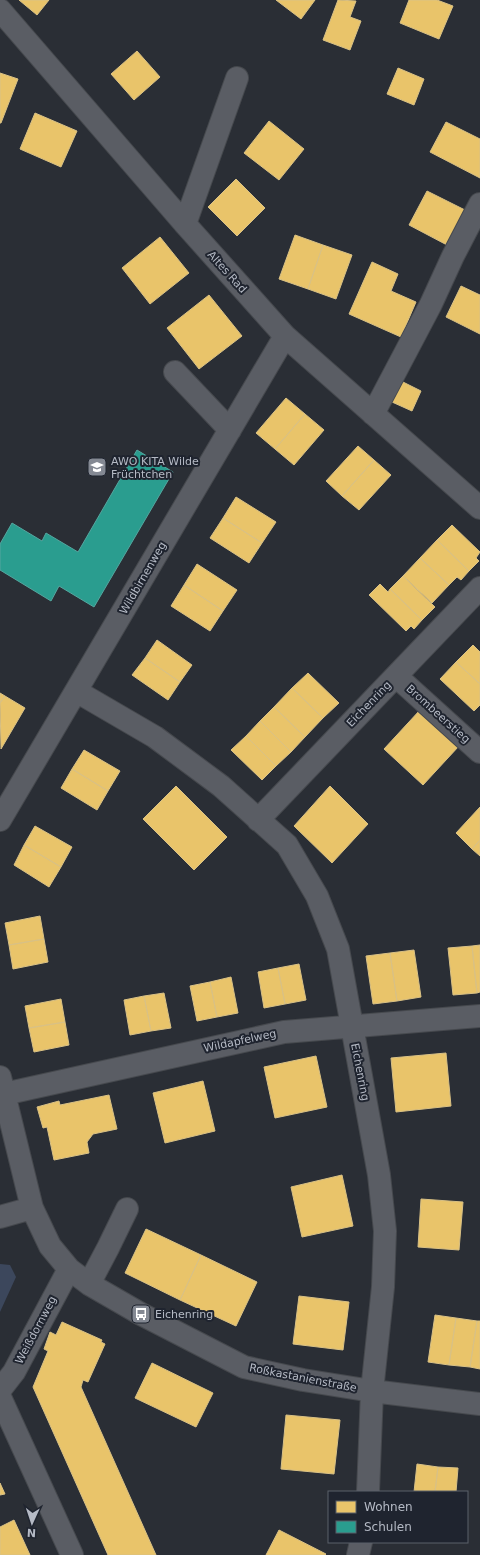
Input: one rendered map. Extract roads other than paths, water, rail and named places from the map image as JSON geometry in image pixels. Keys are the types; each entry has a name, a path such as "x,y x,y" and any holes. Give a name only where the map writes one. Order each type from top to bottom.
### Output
{"street":[{"name":"Altes Rad","path":"0,10 185,224 285,336 480,508"},
{"path":"185,224 237,78"},
{"path":"373,414 431,304 453,256 480,204"},
{"name":"Wildbirnenweg","path":"0,820 285,336"},
{"path":"175,372 230,430"},
{"name":"Eichenring","path":"258,820 480,588"},
{"name":"Brombeerstieg","path":"396,676 480,752"},
{"name":"Eichenring","path":"76,691 155,737 221,786 287,845 317,896 338,949 380,1176 385,1231 383,1287 372,1391 368,1491"},
{"name":"Wildapfelweg","path":"2,1085 284,1032 480,1016"},
{"name":"Roßkastanienstraße","path":"2,1085 32,1208 50,1246 69,1269 88,1284 141,1314 244,1367 303,1380 372,1391 480,1404"},
{"path":"0,1217 32,1208"},
{"path":"88,1284 127,1209"},
{"name":"Weißdornweg","path":"0,1390 14,1372 69,1269"},
{"path":"0,1397 72,1555"},
{"path":"358,1555 360,1543"}],"water":[{"path":"0,1264 10,1265 16,1277 0,1312"}],"place":[{"name":"AWO KITA Wilde Früchtchen","path":"97,467"},
{"name":"Eichenring","path":"141,1314"}]}
